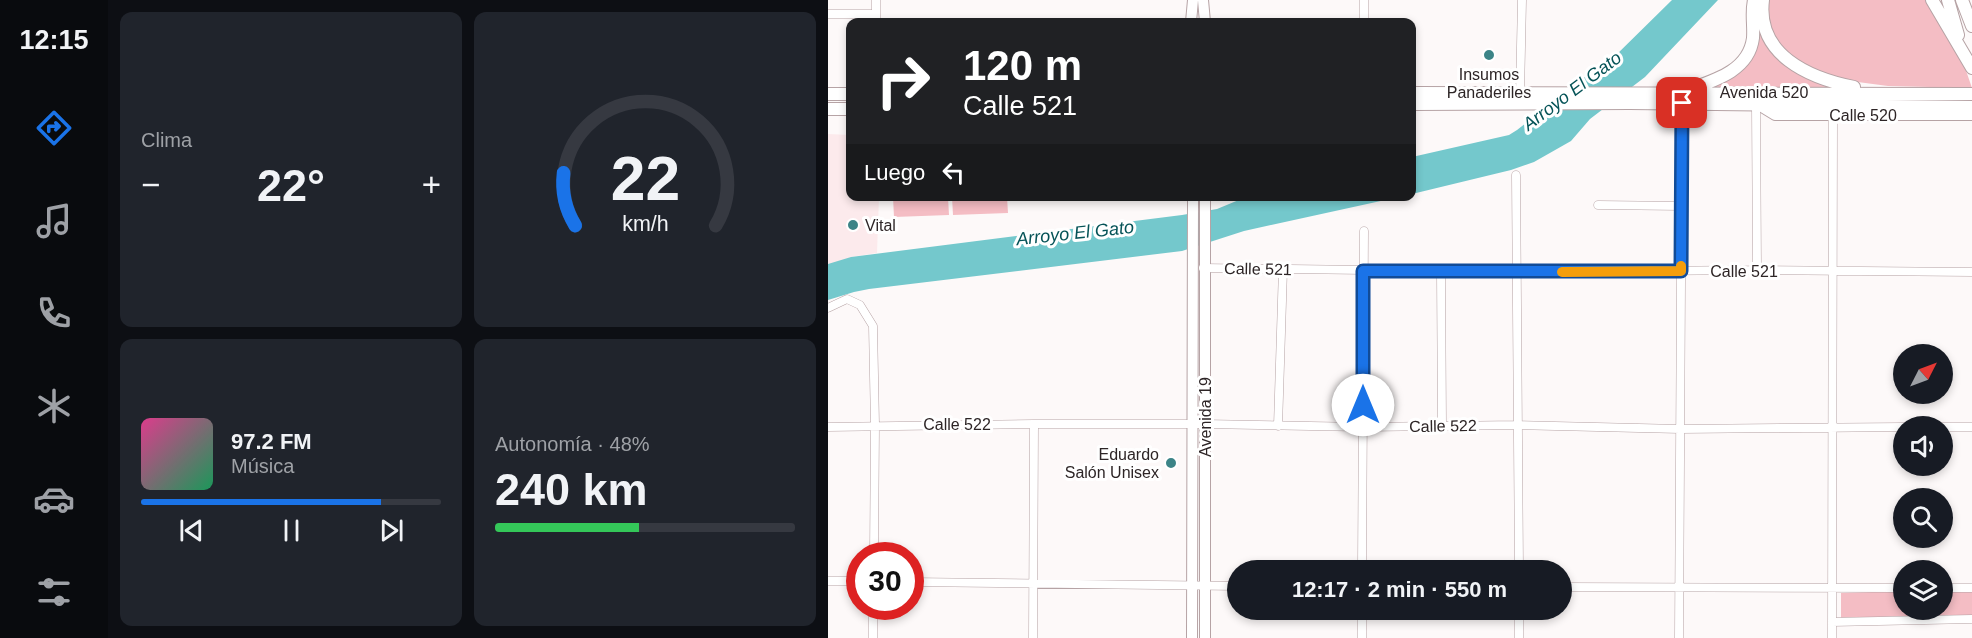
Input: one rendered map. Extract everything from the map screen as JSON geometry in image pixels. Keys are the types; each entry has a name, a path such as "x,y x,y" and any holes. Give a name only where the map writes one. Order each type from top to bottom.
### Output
{"main road":[{"path":"1191,18 1193,0"},
{"path":"1203,0 1204,18"},
{"path":"1682,98 1724,76 1746,58 1753,36 1754,0"},
{"path":"1763,0 1762,15 1765,31 1774,46 1788,60 1812,75 1875,92"},
{"path":"1932,0 1967,60"},
{"path":"1948,0 1967,60"},
{"path":"1962,0 1972,26"},
{"name":"Avenida 520","path":"1416,93 1558,93 1682,98 1875,92 1972,94"},
{"path":"828,94 846,94"},
{"name":"Avenida 520","path":"1416,104 1545,104 1630,97"},
{"name":"Avenida 520","path":"1682,98 1756,104 1972,107"},
{"name":"Calle 520","path":"1756,104 1775,115 1972,115"},
{"path":"828,109 846,109"},
{"name":"Avenida 19","path":"1192,201 1192,638"},
{"name":"Avenida 19","path":"1205,201 1205,638"}],"street":[{"path":"828,14 876,18 876,0"},
{"path":"1364,0 1364,18"},
{"path":"1520,93 1522,0"},
{"path":"1679,638 1682,98"},
{"path":"1756,104 1757,270"},
{"path":"1832,638 1833,115"},
{"path":"1516,175 1519,560"},
{"path":"1598,206 1681,206"},
{"path":"1362,560 1364,231"},
{"name":"Calle 521","path":"1192,268 1441,272 1757,270 1972,272"},
{"path":"1278,426 1282,269"},
{"path":"1441,272 1442,426"},
{"path":"828,308 847,299 860,305 873,326 874,542"},
{"path":"1033,638 1034,424"},
{"name":"Calle 522","path":"828,427 1205,424 1363,428 1518,425 1680,429 1893,427"},
{"path":"1953,427 1972,427"},
{"path":"828,581 846,581"},
{"path":"924,582 1227,586"},
{"path":"1572,587 1893,588"},
{"path":"1953,588 1972,588"},
{"path":"1832,622 1972,619"},
{"path":"873,620 873,638"},
{"path":"1362,620 1362,638"},
{"path":"1519,620 1519,638"}],"shaded area":[{"path":"1768,0 1927,0 1961,56 1972,88 1888,86 1835,79 1793,59 1772,38 1766,6"},
{"path":"1757,10 1765,40 1834,87 1703,89 1738,72"},
{"name":"Vital","path":"828,134 846,135 846,201 879,201 877,253 851,257 828,267"},
{"path":"893,201 948,201 949,215 894,217"},
{"path":"952,201 1007,201 1008,213 953,215"},
{"path":"1953,590 1972,590 1972,615 1953,615"},
{"path":"1893,591 1893,617 1841,618 1841,593"}],"water":[{"name":"Arroyo El Gato","path":"1672,0 1718,0 1645,77 1590,119 1571,141 1534,162 1511,170 1416,193 1416,156 1509,135 1579,81 1611,60"},
{"name":"Arroyo El Gato","path":"1236,201 1381,201 1244,231 1182,251 869,289 828,300 828,264 851,257 1217,209"}],"slow traffic":[{"path":"1562,272 1681,271 1681,266"}],"place":[{"name":"Insumos Panaderiles","path":"1489,55"},
{"name":"Vital","path":"853,225"},
{"name":"Eduardo Salón Unisex","path":"1171,463"}],"route":[{"path":"1363,405 1363,271 1681,271 1682,103"}]}
